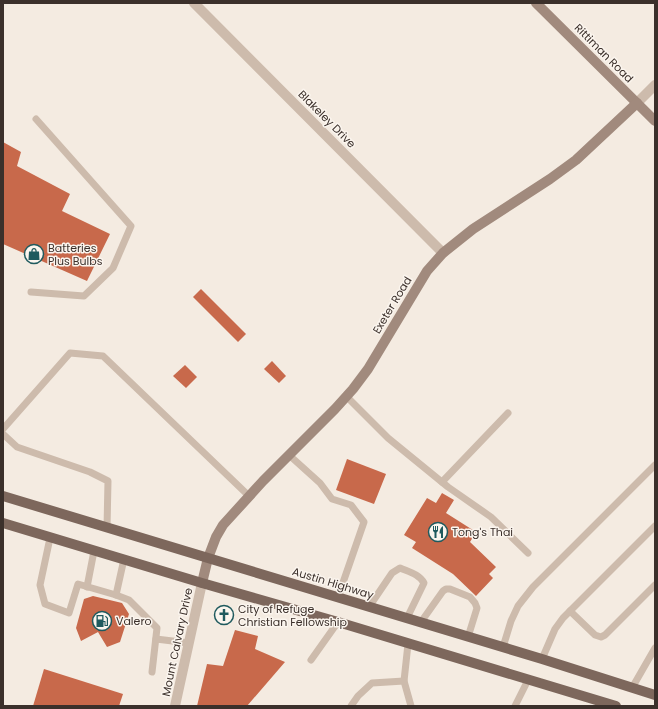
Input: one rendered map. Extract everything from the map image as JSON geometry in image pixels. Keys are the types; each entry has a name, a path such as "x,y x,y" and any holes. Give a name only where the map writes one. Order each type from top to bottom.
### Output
{"main road":[{"name":"Austin Highway","path":"3,496 369,606 655,695"},
{"path":"3,523 616,706"}],"street":[{"name":"Blakeley Drive","path":"194,3 443,253"},
{"name":"Rittiman Road","path":"536,3 655,121"},
{"name":"Exeter Road","path":"202,583 208,558 216,537 223,525 249,496 353,389 368,369 427,271 443,253 473,229 550,179 576,160 655,85"},
{"name":"Mount Calvary Drive","path":"175,706 202,583"}],"lane":[{"path":"30,292 84,296 113,268 131,226 36,119"},
{"path":"3,430 70,353 103,356 249,496"},
{"path":"346,396 388,438 442,482 491,517 528,553"},
{"path":"442,482 508,414"},
{"path":"3,434 17,447 90,472 108,481 107,528"},
{"path":"289,455 320,483 332,499 351,505 364,522 338,597"},
{"path":"503,647 511,621 518,606 533,587 655,465"},
{"path":"542,659 555,629 563,618 655,526"},
{"path":"50,538 40,585 45,604 69,613 78,584 129,600 158,628 152,672"},
{"path":"87,587 94,550"},
{"path":"116,595 124,560"},
{"path":"369,606 392,573 400,568 417,575 424,583 407,618"},
{"path":"570,611 596,635 601,637 605,635 655,585"},
{"path":"421,622 443,591 450,589 470,597 476,603 477,608 468,637"},
{"path":"311,660 338,622"},
{"path":"156,639 189,643"},
{"path":"408,644 404,681 411,706"},
{"path":"632,688 655,648"},
{"path":"515,706 528,680"},
{"path":"351,706 358,696 372,683 404,681"}],"building":[{"path":"3,142 21,152 17,166 70,194 62,211 110,234 87,281 3,244"},
{"path":"201,289 246,334 238,342 193,297"},
{"path":"272,361 286,376 279,383 264,369"},
{"path":"185,365 197,377 186,388 173,376"},
{"path":"347,459 386,474 374,504 336,490"},
{"path":"442,493 454,500 446,513 476,532 470,542 496,567 489,574 493,578 476,596 453,574 412,548 416,542 404,535 427,498 436,503"},
{"name":"Valero","path":"93,596 122,603 129,614 120,642 107,647 98,632 81,641 76,628 84,599"},
{"path":"235,630 258,636 255,649 285,662 247,706 197,706 207,664 223,666"},
{"path":"44,669 123,694 119,706 33,706"}],"place":[{"name":"Batteries Plus Bulbs","path":"34,254"},
{"name":"Tong's Thai","path":"438,532"},
{"name":"City of Refuge Christian Fellowship","path":"224,615"},
{"name":"Valero","path":"102,621"}]}
